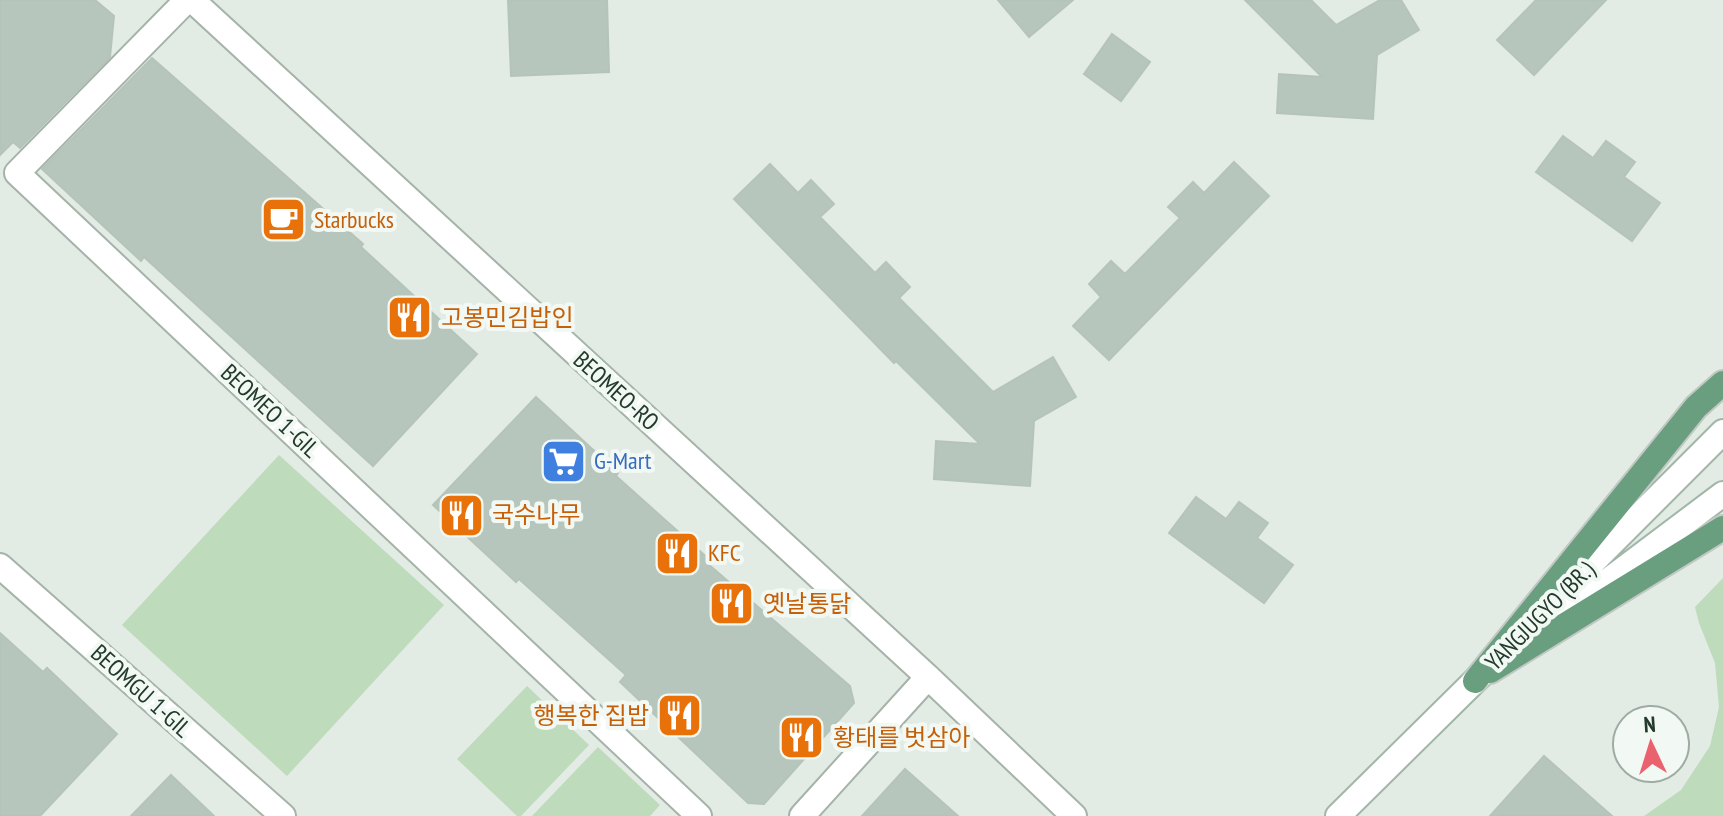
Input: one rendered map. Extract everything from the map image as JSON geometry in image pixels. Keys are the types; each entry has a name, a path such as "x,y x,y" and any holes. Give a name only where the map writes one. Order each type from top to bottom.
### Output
{"main road":[{"path":"1475,681 1696,407 1723,383"},
{"path":"1475,681 1723,528"}],"street":[{"name":"BEOMEO-RO","path":"189,0 928,677 1074,816"},
{"name":"BEOMEO 1-GIL","path":"189,0 17,173 699,816"},
{"name":"YANGJUGYO (BR.)","path":"1475,681 1723,432"},
{"name":"YANGJUGYO (BR.)","path":"1475,681 1723,494"},
{"name":"BEOMGU 1-GIL","path":"0,566 283,816"},
{"path":"802,816 928,677"},
{"path":"1338,816 1475,681"}],"green space":[{"path":"279,455 444,605 287,776 122,625"},
{"path":"1723,578 1723,816 1644,816 1685,784 1691,784 1691,775 1710,746 1719,707 1715,663 1695,607"},
{"path":"527,686 589,745 521,816 517,816 457,759"},
{"path":"598,747 660,805 650,816 532,816"}],"building":[{"path":"0,0 95,0 114,16 110,57 20,148 13,142 0,155"},
{"path":"508,0 607,0 609,72 511,76"},
{"path":"998,0 1073,0 1029,37"},
{"path":"1245,0 1311,0 1336,25 1380,0 1401,0 1419,30 1377,55 1373,119 1277,113 1279,74 1322,77"},
{"path":"1536,0 1606,0 1534,75 1497,40"},
{"path":"1112,34 1150,62 1121,101 1084,74"},
{"path":"152,58 363,244 361,247 477,354 373,466 144,257 141,261 42,169"},
{"path":"1563,136 1593,158 1606,141 1635,162 1624,177 1660,203 1632,241 1536,172"},
{"path":"1234,162 1269,196 1109,360 1073,326 1101,297 1089,284 1111,261 1125,274 1180,218 1168,207 1193,182 1204,193"},
{"path":"770,164 798,193 811,180 834,204 820,217 875,273 886,262 910,287 899,298 993,392 1053,357 1076,397 1034,421 1030,486 934,479 936,441 980,444 896,361 894,363 734,199"},
{"path":"536,397 618,473 616,476 711,561 708,564 850,686 854,703 764,804 748,803 620,682 626,675 519,579 516,582 433,505"},
{"path":"1196,497 1226,519 1239,502 1268,523 1257,538 1293,565 1264,603 1169,533"},
{"path":"0,633 43,672 47,668 117,734 40,816 0,816"},
{"path":"1544,756 1612,816 1490,816"},
{"path":"905,769 958,816 862,816"},
{"path":"171,775 214,816 131,816"}],"place":[{"name":"Starbucks","path":"283,220"},
{"name":"고봉민김밥인","path":"410,318"},
{"name":"G-Mart","path":"563,461"},
{"name":"국수나무","path":"461,515"},
{"name":"KFC","path":"677,553"},
{"name":"옛날통닭","path":"732,604"},
{"name":"행복한 집밥","path":"680,716"},
{"name":"황태를 벗삼아","path":"802,738"}]}
